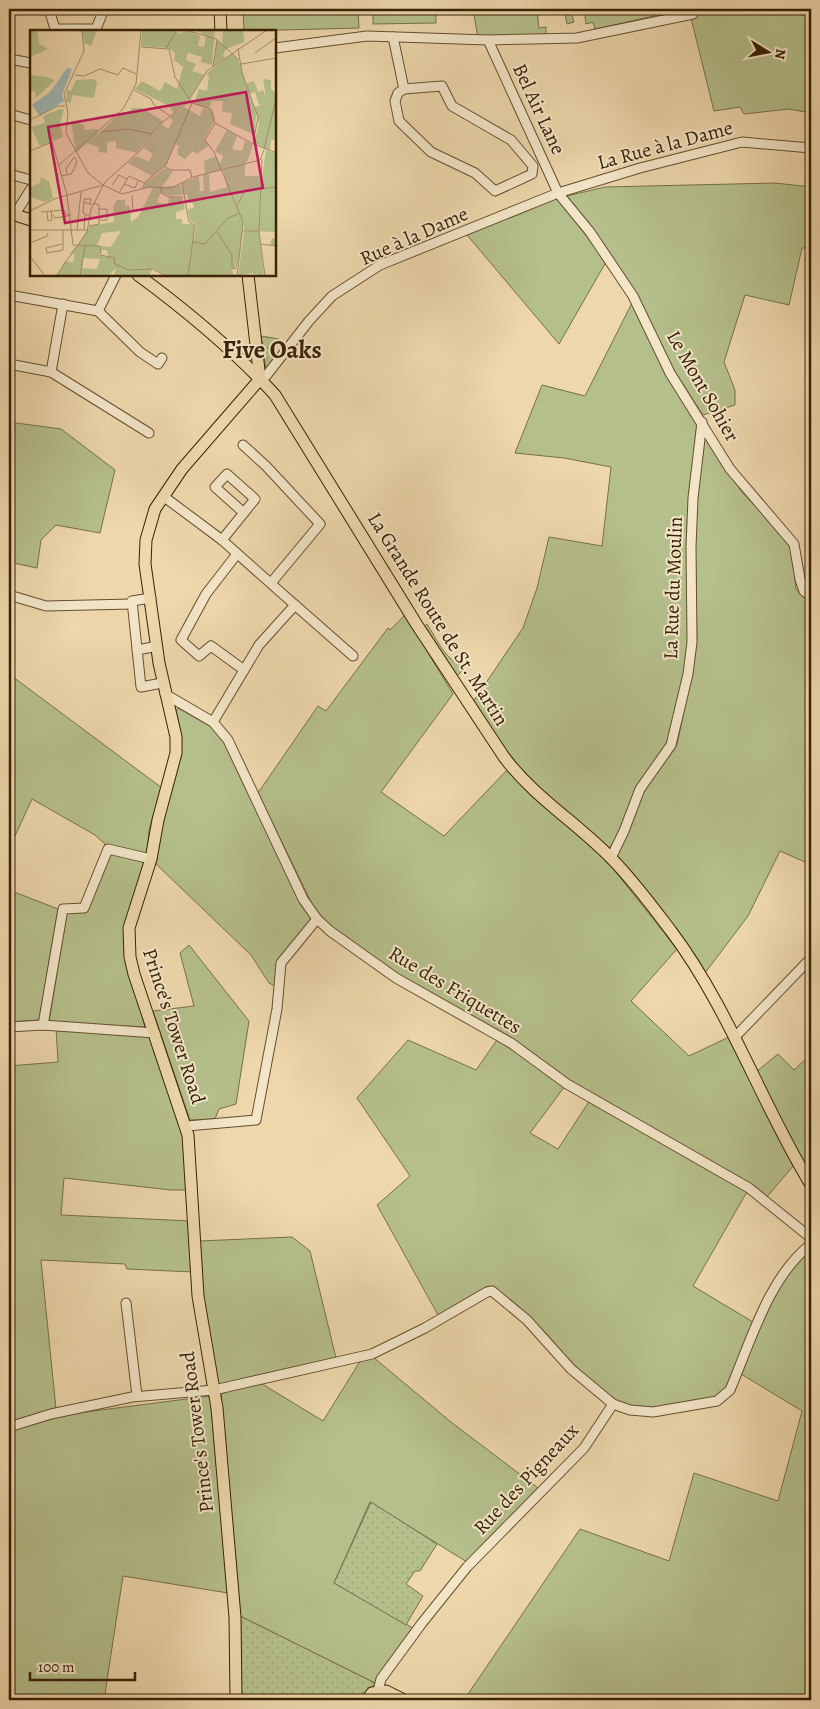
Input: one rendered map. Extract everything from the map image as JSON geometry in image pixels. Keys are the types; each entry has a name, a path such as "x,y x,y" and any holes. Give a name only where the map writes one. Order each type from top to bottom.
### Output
{"main road":[{"path":"220,9 222,30"},
{"path":"12,213 30,220"},
{"name":"La Grande Route de St. Martin","path":"139,276 184,309 245,364 275,395 417,625 504,757 521,776 611,858 672,932 696,968 734,1038 794,1158 811,1185"},
{"path":"248,276 259,354 260,379"},
{"path":"245,364 257,362 259,354"},
{"name":"Prince's Tower Road","path":"236,1700 235,1617 214,1390 198,1296 187,1126 134,974 129,942 132,915 151,859 158,820 176,753 176,737 163,689 145,564 146,540 155,509 182,469 260,379"},
{"path":"367,1700 372,1693 378,1691 386,1691 404,1700"}],"street":[{"path":"49,9 56,30 96,29 104,9"},
{"path":"276,48 367,36 488,40 577,38 693,14 692,9"},
{"path":"393,37 404,90"},
{"name":"Bel Air Lane","path":"488,40 558,192"},
{"path":"9,59 30,63"},
{"path":"442,86 452,106 511,140 533,166 532,174 495,191 475,173 431,152 399,121 395,101 398,93 404,90 442,86"},
{"path":"9,114 30,120"},
{"name":"La Rue à la Dame","path":"558,192 742,142 811,148"},
{"path":"9,174 30,180"},
{"path":"12,213 30,190"},
{"name":"Rue à la Dame","path":"260,379 266,376 309,321 332,296 380,265 558,192"},
{"name":"Le Mont Sohier","path":"558,192 590,232 618,272 640,309 670,373 702,421 730,469 794,544 800,579 804,590 811,596"},
{"path":"98,311 114,279"},
{"path":"9,294 98,311 140,352 158,364 162,358"},
{"path":"51,372 63,304"},
{"path":"9,364 51,372 149,433"},
{"name":"La Rue du Moulin","path":"611,858 624,831 640,789 671,745 688,674 692,642 691,547 693,498 702,421"},
{"path":"243,445 266,466 320,524 271,583"},
{"path":"222,540 244,513 255,499 227,474 215,487 244,513"},
{"path":"163,496 222,540 353,656"},
{"path":"237,554 206,594 181,640 199,656 211,646 244,670"},
{"path":"9,595 46,606 132,604"},
{"path":"151,598 132,601 141,687 163,689"},
{"path":"213,722 259,645 295,605"},
{"path":"137,650 153,647"},
{"name":"Rue des Friquettes","path":"163,689 213,722 228,740 303,899 317,919 330,932 396,978 512,1043 568,1084 749,1188 811,1238"},
{"path":"43,1024 62,909 84,908 108,849 151,859"},
{"path":"187,1126 256,1120 277,1008 281,963 317,919"},
{"path":"734,1038 811,958"},
{"path":"9,1027 43,1024 155,1033"},
{"path":"9,1427 51,1414 137,1396 214,1390 372,1354 425,1328 487,1292 492,1291 527,1320 572,1369 613,1404 630,1410 653,1412 717,1401 730,1390 775,1286 802,1251 811,1244"},
{"path":"126,1303 137,1396"},
{"name":"Rue des Pigneaux","path":"378,1691 381,1679 422,1623 467,1567 584,1448 613,1404"}],"green space":[{"path":"243,9 358,9 359,28 244,30"},
{"path":"373,9 436,9 436,23 373,24"},
{"path":"473,9 537,9 539,28 546,27 546,36 478,38"},
{"path":"564,9 570,9 574,22 567,24"},
{"path":"584,9 662,9 663,14 595,29 593,22 586,24"},
{"path":"662,9 688,9 687,11 664,16"},
{"path":"696,9 811,9 811,113 789,109 744,114 740,107 714,111 691,18 697,17"},
{"path":"775,183 811,187 811,248 802,248 789,305 745,295 724,362 735,390 735,405 703,415 672,367 599,237 567,196 605,187"},
{"path":"552,199 559,200 606,262 559,344 467,235"},
{"path":"632,303 698,422 687,523 689,643 685,672 669,740 638,788 627,811 620,834 609,848 516,768 473,702 523,628 537,588 549,537 602,546 611,467 564,458 515,453 542,385 585,396"},
{"path":"261,336 279,339 272,351 280,357 271,368 266,369"},
{"path":"9,422 61,429 115,470 100,533 56,525 41,540 37,568 9,562"},
{"path":"704,433 741,491 784,537 792,550 796,589 811,605 811,853 805,862 780,851 748,916 705,973 617,860 617,854 648,783 677,745 693,667 697,638 695,530 697,483"},
{"path":"405,615 453,694 381,792 444,836 508,769 607,861 677,949 631,1001 689,1056 729,1037 794,1165 766,1198 585,1092 396,975 322,921 258,793 318,706 326,711 388,628 390,630"},
{"path":"427,624 447,655 458,665 465,668 456,677 423,627"},
{"path":"9,674 162,788 149,830 147,853 143,855 134,854 106,845 95,835 32,799 9,849"},
{"path":"178,708 213,728 225,742 311,919 278,960 275,986 269,983 251,955 156,864 164,816 179,749 179,724 176,711"},
{"path":"110,851 141,859 145,864 124,928 124,951 145,1027 49,1022 67,912 88,909"},
{"path":"9,890 58,909 39,1020 9,1022"},
{"path":"189,945 249,1021 236,1104 219,1109 215,1119 190,1120 153,1011 194,1006 180,953"},
{"path":"56,1028 151,1037 182,1128 189,1190 171,1190 64,1178 61,1215 191,1221 193,1272 127,1269 125,1264 41,1260 56,1409 9,1424 9,1066 58,1062"},
{"path":"408,1040 476,1070 497,1040 565,1086 530,1133 558,1149 590,1100 748,1190 693,1286 753,1322 723,1394 705,1400 662,1408 631,1406 616,1401 575,1367 545,1332 488,1286 438,1315 377,1205 410,1176 357,1098"},
{"path":"778,1054 794,1070 811,1054 811,1179 756,1072"},
{"path":"292,1237 310,1251 336,1358 217,1386 202,1295 199,1241"},
{"path":"804,1254 811,1261 811,1700 464,1700 580,1529 669,1561 694,1473 778,1501 802,1411 741,1374 776,1290"},
{"path":"373,1357 451,1422 538,1488 467,1562 370,1502 334,1583 413,1628 375,1683 238,1615 221,1394 259,1382 323,1421 362,1358"},
{"path":"210,1396 228,1593 123,1576 104,1700 9,1699 9,1431 70,1414"},
{"path":"371,1502 437,1544 420,1571 415,1571 406,1584 423,1596 406,1625 334,1583"},
{"path":"238,1615 375,1683 363,1700 239,1700"}],"district":[{"name":"Five Oaks","path":"272,350"}]}
